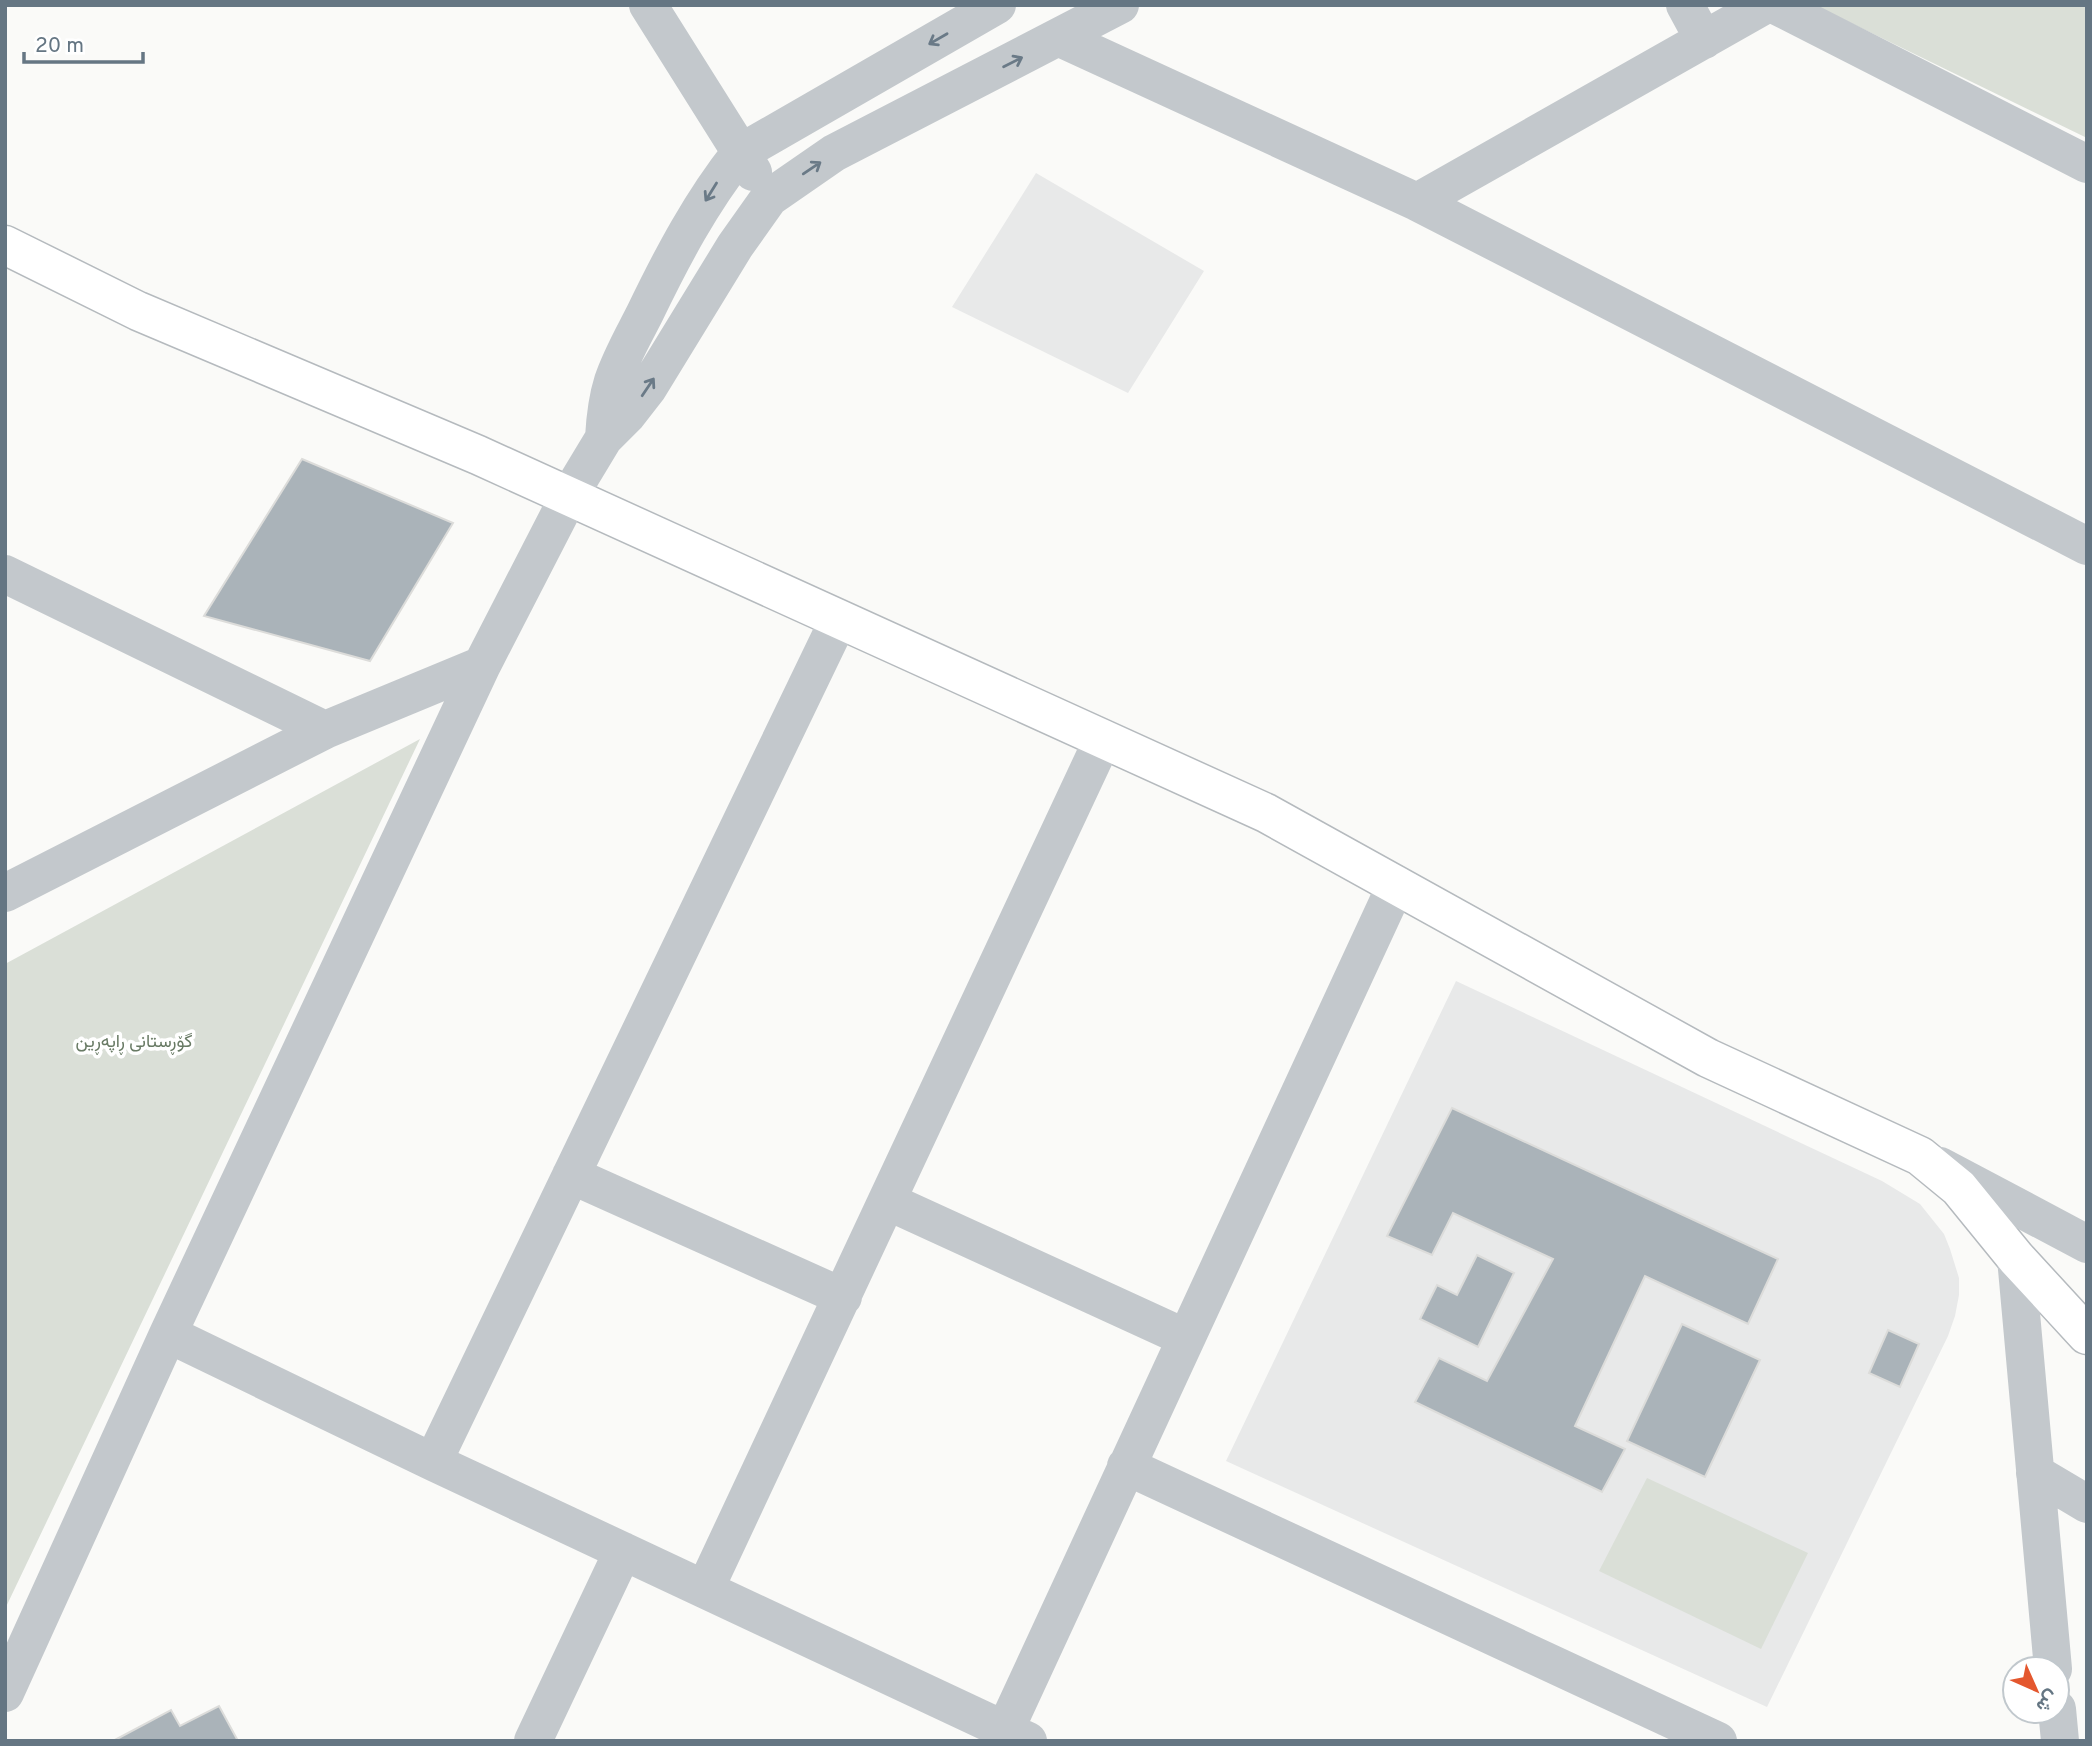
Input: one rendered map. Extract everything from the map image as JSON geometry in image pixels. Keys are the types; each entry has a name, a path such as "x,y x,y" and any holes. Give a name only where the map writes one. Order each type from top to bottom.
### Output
{"main road":[{"path":"5,245 138,311 466,450 1266,813 1708,1058 1920,1156 1959,1188 2016,1258 2087,1335"}],"street":[{"path":"648,5 769,198"},
{"path":"604,439 606,409 613,380 626,352 674,253 714,186 740,153 997,5"},
{"path":"5,1693 167,1334 482,665 569,496 604,439 648,388 735,246 769,198 834,153 1120,5"},
{"path":"1685,5 1704,40"},
{"path":"1418,202 1765,5"},
{"path":"1774,5 2087,164"},
{"path":"1060,38 1418,202 2087,546"},
{"path":"5,574 325,730"},
{"path":"433,1462 839,619"},
{"path":"5,892 325,730 482,665"},
{"path":"705,1590 1104,739"},
{"path":"167,1334 433,1462 1017,1735 1126,1466 1396,885"},
{"path":"1920,1156 2087,1244"},
{"path":"571,1175 843,1297"},
{"path":"887,1201 1186,1338"},
{"path":"2016,1258 2052,1655"},
{"path":"1126,1466 1718,1741"},
{"path":"2035,1473 2087,1504"},
{"path":"533,1741 623,1551"}],"shaded area":[{"path":"1036,173 1204,271 1128,393 952,307"},
{"path":"1456,981 1882,1181 1920,1204 1944,1234 1959,1278 1959,1295 1948,1336 1767,1707 1226,1461"}],"green space":[{"path":"1814,5 2087,5 2087,138"},
{"name":"گۆڕستانی ڕاپەڕین","path":"420,739 5,1609 5,964"},
{"path":"1647,1478 1808,1553 1761,1649 1599,1571"}],"building":[{"path":"302,459 453,523 370,661 204,616"},
{"path":"1452,1108 1778,1259 1748,1324 1645,1276 1575,1426 1625,1449 1602,1492 1415,1402 1439,1358 1487,1381 1553,1259 1453,1213 1432,1255 1387,1236"},
{"path":"1477,1255 1514,1273 1478,1347 1420,1319 1437,1285 1457,1295"},
{"path":"1682,1324 1760,1360 1705,1477 1627,1441"},
{"path":"1888,1330 1919,1344 1900,1387 1869,1373"},
{"path":"219,1706 238,1741 113,1741 171,1710 180,1726"}]}
